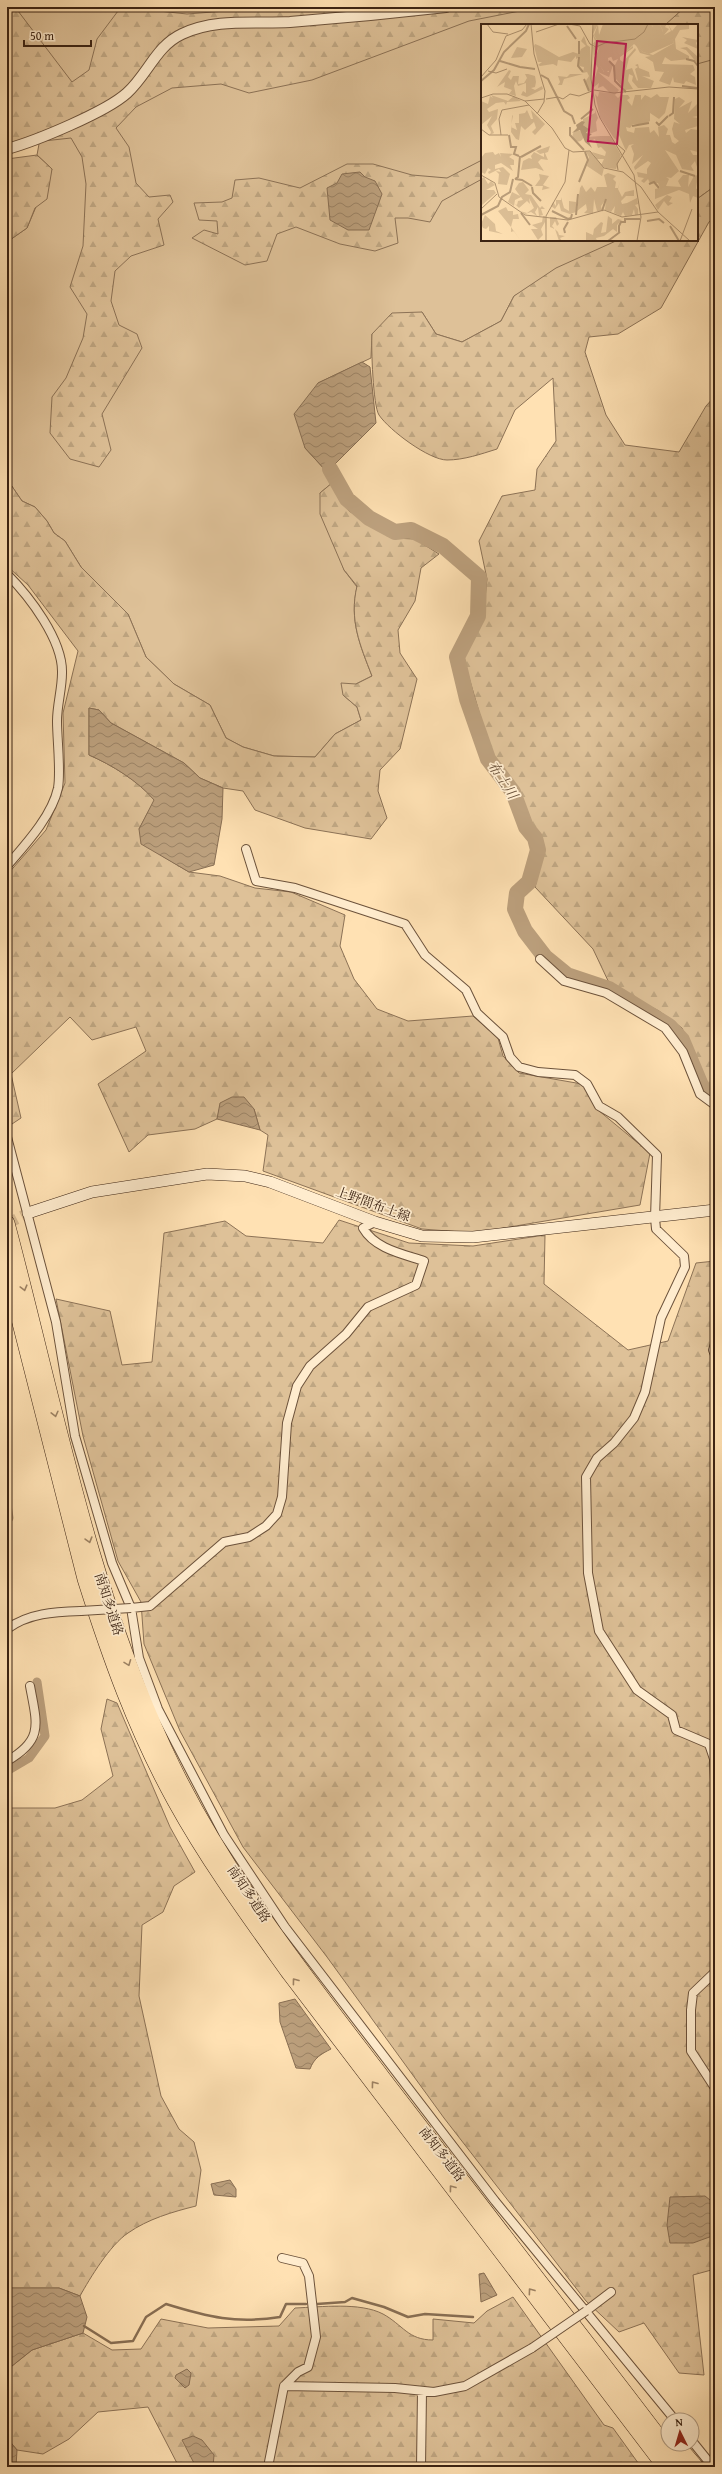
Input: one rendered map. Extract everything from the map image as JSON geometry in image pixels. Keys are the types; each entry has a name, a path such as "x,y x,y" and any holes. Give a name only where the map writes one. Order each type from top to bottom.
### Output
{"highway":[{"name":"南知多道路","path":"7,1223 72,1480 101,1581 142,1699 188,1796 240,1883 306,1977 601,2359 682,2467"},
{"name":"南知多道路","path":"7,1272 85,1579 129,1704 175,1801 229,1889 289,1973 665,2467"},
{"path":"548,2314 551,2328 656,2467"},
{"path":"601,2359 609,2362 660,2424"},
{"path":"683,2452 696,2467"}],"main road":[{"name":"上野間布土線","path":"28,1214 92,1192 206,1174 228,1174 270,1182 375,1222 422,1236 473,1237 528,1232 555,1226 655,1218 715,1210"}],"street":[{"path":"7,150 70,124 126,94 141,78 157,54 181,34 198,27 215,24 296,22 446,7"},
{"path":"7,574 23,590 58,647 62,672 57,714 58,788 40,827 7,866"},
{"path":"246,849 256,881 295,888 405,924 425,955 466,990 477,1013 503,1037 510,1057 519,1067 538,1072 575,1076 587,1084 599,1106 618,1117 657,1155 656,1229 684,1256 685,1266 661,1318 645,1392 634,1418 614,1443 597,1458 586,1477 588,1573 599,1632 638,1690 672,1715 676,1730 709,1744 714,1759 715,1781"},
{"path":"540,959 564,981 606,993 665,1028 683,1052 700,1094 715,1105"},
{"path":"7,1137 56,1322 76,1436 112,1563 131,1608 139,1658 158,1709 224,1835 284,1927 495,2202 668,2412"},
{"path":"7,1629 22,1619 56,1612 150,1606 224,1542 249,1537 266,1526 277,1514 282,1497 287,1423 297,1386 310,1366 346,1334 368,1307 416,1285 424,1261 390,1249 369,1239 363,1228 375,1222"},
{"path":"715,1344 713,1350 715,1355"},
{"path":"7,1761 24,1751 35,1736 36,1716 30,1686"},
{"path":"715,1972 693,1992 691,2010 691,2051 715,2088"},
{"path":"268,2467 284,2386 298,2372 308,2367 316,2338 309,2276 303,2263 282,2258"},
{"path":"284,2386 395,2388 434,2392 466,2386 532,2348 611,2292"},
{"path":"421,2467 422,2391"},
{"path":"700,2451 713,2467"}],"green space":[{"path":"7,7 15,7 72,82 89,70 97,39 121,7 187,14 225,11 229,7 540,7 469,21 312,80 249,93 221,84 172,88 136,107 116,128 129,147 136,183 149,197 170,195 173,202 158,219 164,245 131,256 115,271 111,301 119,325 137,334 142,348 102,414 111,450 99,467 70,459 50,433 52,397 66,378 83,338 87,314 70,287 83,246 86,184 82,157 71,138 7,145"},
{"path":"15,7 715,7 715,186 698,198 698,24 481,24 481,241 616,241 514,296 501,321 462,342 436,334 422,312 372,334 371,358 318,383 305,448 327,472 332,483 320,493 344,570 357,587 354,610 355,621 363,654 372,676 356,684 343,695 357,707 361,720 335,734 315,757 274,756 243,747 226,738 210,705 174,684 146,657 128,614 81,567 65,541 54,533 47,521 35,507 22,501 7,479 7,242 27,228 52,169 37,155 41,133 38,40"},
{"path":"685,7 715,7 715,59 698,64 698,24 666,24"},
{"path":"37,155 52,169 47,199 35,208 27,228 7,242 7,159"},
{"path":"481,161 481,180 442,201 430,222 408,218 395,218 398,243 375,251 340,244 296,227 277,234 267,261 245,265 192,238 204,230 218,234 217,221 199,220 194,203 222,202 232,198 235,180 259,178 300,188 347,164 373,164 412,175 447,178"},
{"path":"715,186 715,218 709,222 661,308 618,334 589,337 585,352 606,415 625,445 679,452 706,406 715,396 715,1092 710,1089 682,1028 659,1011 611,987 593,949 535,887 543,851 520,793 491,753 463,657 483,618 487,579 479,541 502,496 535,490 537,469 556,441 553,378 515,410 497,449 460,459 447,460 439,459 420,450 400,436 379,415 375,400 372,363 372,334 392,313 422,312 436,334 462,342 501,321 514,296 556,268 616,241 698,241 698,198"},
{"path":"7,479 22,501 35,507 47,521 54,533 65,541 81,567 128,614 146,657 174,684 210,705 226,738 243,747 274,756 315,757 335,734 361,720 357,707 343,695 341,683 356,684 372,676 363,654 355,621 354,610 357,586 344,570 320,514 320,493 332,483 349,511 392,538 415,539 439,554 421,568 415,601 398,630 400,653 417,679 400,749 380,770 378,791 387,818 371,839 305,828 255,810 243,791 223,788 200,778 184,763 111,723 99,710 89,708 89,755 124,774 141,786 155,800 139,829 159,854 189,872 220,876 255,888 291,892 345,915 340,946 354,979 377,1009 408,1021 473,1016 498,1038 503,1056 519,1073 582,1084 598,1110 650,1153 640,1205 474,1233 422,1229 263,1171 268,1135 260,1130 254,1109 221,1103 217,1119 195,1129 148,1135 129,1152 98,1084 146,1051 136,1027 92,1040 70,1017 11,1074 21,1118 12,1124 7,1111 7,875 46,830 65,783 63,713 78,651 28,585 7,566"},
{"path":"339,1220 409,1243 473,1246 545,1235 544,1284 628,1350 668,1341 696,1263 715,1261 715,2269 693,2275 704,2375 679,2373 644,2323 619,2332 586,2301 444,2118 327,1957 243,1847 180,1731 144,1644 141,1602 118,1561 83,1436 56,1299 110,1311 122,1365 152,1362 164,1233 225,1221 246,1236 323,1243"},
{"path":"107,1699 117,1703 170,1827 195,1872 174,1886 163,1912 142,1925 139,1996 161,2096 179,2129 194,2142 201,2170 196,2206 160,2216 136,2228 121,2238 95,2271 80,2296 59,2288 7,2288 7,1808 55,1808 82,1800 113,1776 101,1729"},
{"path":"513,2297 604,2425 613,2428 641,2467 179,2467 148,2407 98,2412 69,2439 43,2454 17,2450 7,2438 7,2370 32,2350 83,2333 112,2350 141,2349 161,2319 208,2328 279,2326 295,2308 340,2306 374,2310 390,2318 411,2335 433,2340 433,2319 474,2323 487,2311"}],"water":[{"path":"360,172 365,177 375,181 382,194 369,230 348,230 330,220 327,188 337,183 342,174"},
{"path":"362,362 370,367 376,423 327,472 305,448 294,414 318,383"},
{"path":"89,708 99,710 111,723 184,763 200,778 223,788 222,819 214,865 189,872 141,844 139,829 154,800 140,786 124,774 89,755"},
{"path":"232,1097 244,1097 254,1109 260,1130 217,1119 220,1103"},
{"path":"295,1999 331,2049 318,2057 310,2069 296,2068 280,2022 279,2003"},
{"path":"230,2180 236,2189 236,2197 214,2195 211,2184"},
{"path":"705,2196 715,2204 715,2235 693,2243 670,2243 667,2225 670,2197"},
{"path":"484,2273 497,2295 481,2302 479,2274"},
{"path":"7,2288 59,2288 80,2296 87,2317 83,2333 32,2350 7,2370"},
{"path":"187,2369 191,2373 189,2385 185,2388 175,2378 176,2375"},
{"path":"193,2436 202,2440 214,2455 213,2467 196,2467 182,2440"},
{"path":"7,2438 17,2450 16,2467 7,2467"}],"waterway":[{"name":"布土川","path":"330,469 347,499 369,518 395,532 411,530 443,546 479,577 478,616 457,657 467,699 488,759 513,792 526,827 535,838 538,850 529,882 517,893 515,909 525,931 545,957 567,975 609,989 669,1026 682,1040 703,1090 715,1098"},
{"path":"7,1505 9,1518"},
{"path":"7,1771 29,1758 45,1736 37,1682"},
{"path":"317,2304 345,2302 352,2298 384,2307 408,2317 425,2314 473,2317"},
{"path":"84,2326 111,2343 133,2341 146,2317 166,2304 209,2316 250,2320 280,2317 286,2304 306,2304"}],"tunnel":[{"path":"7,1224 28,1213"}]}
